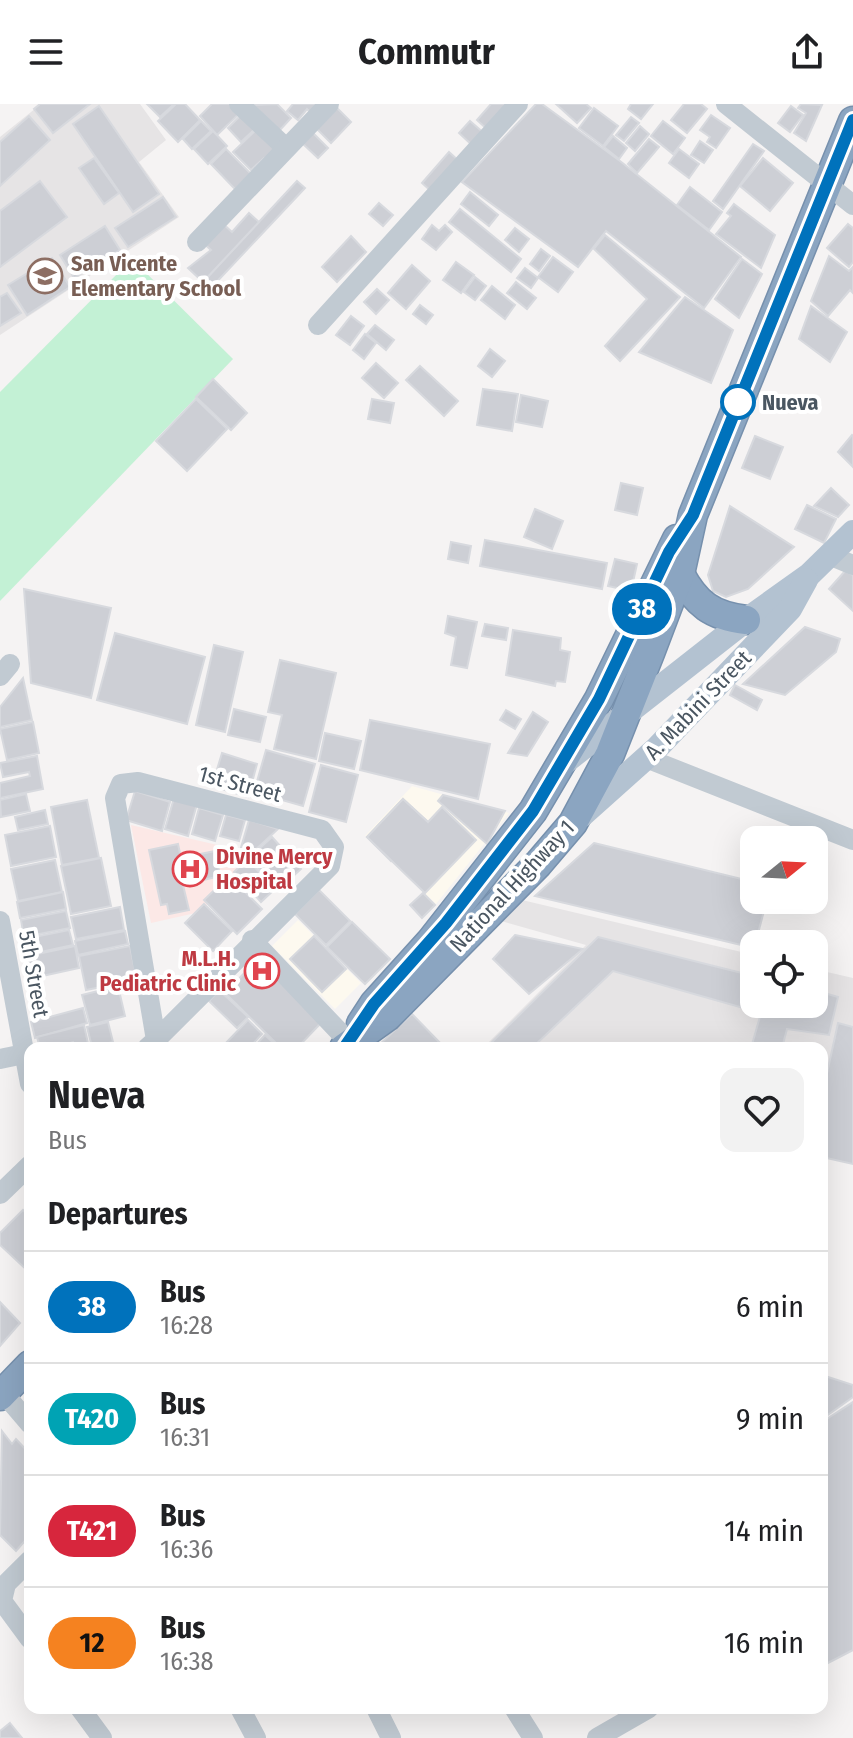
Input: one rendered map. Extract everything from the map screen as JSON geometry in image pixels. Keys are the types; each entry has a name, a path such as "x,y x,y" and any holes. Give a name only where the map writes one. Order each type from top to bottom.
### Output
{"highway":[{"name":"National Highway 1","path":"351,1042 387,1017 515,889 573,823 625,716 680,574 693,515 853,121"},
{"name":"National Highway 1","path":"349,1042 374,1004 495,863 565,762 599,699 669,552 693,515"},
{"path":"680,574 691,593 706,609 727,618 746,620"},
{"path":"1,1392 24,1371"}],"main road":[{"name":"A. Mabini Street","path":"565,762 746,620 809,575 853,532"},
{"name":"A. Mabini Street","path":"573,823 646,758 790,609 809,575"}],"street":[{"path":"239,104 286,148"},
{"path":"197,242 329,104"},
{"path":"318,325 518,104"},
{"path":"726,104 853,205"},
{"path":"829,555 853,565"},
{"path":"646,758 853,840"},
{"name":"1st Street","path":"152,1042 115,798 121,784 138,782 322,830 334,847 330,866 252,940 154,1042"},
{"name":"5th Street","path":"0,921 24,1054"},
{"path":"252,940 344,1042"},
{"path":"0,1059 24,1054"},
{"path":"0,1194 24,1171"},
{"path":"1,1392 24,1417"},
{"path":"24,1566 6,1584 2,1601 24,1631"},
{"path":"84,1714 102,1738"},
{"path":"243,1714 256,1738"},
{"path":"379,1714 391,1738"},
{"path":"518,1714 533,1738"},
{"path":"597,1738 639,1714"}],"shaded area":[{"name":"San Vicente Elementary School","path":"41,104 140,104 166,140 139,162 179,217 0,335 0,137"},
{"path":"412,786 509,813 436,904 365,836"},
{"name":"Divine Mercy Hospital","path":"131,825 226,847 247,858 233,879 200,912 151,923"},
{"path":"522,900 740,952 740,1018 828,1018 828,972 853,978 853,1158 828,1154 828,1042 489,1042 586,945 501,921"},
{"path":"298,920 361,983 335,1009 272,946"}],"green space":[{"path":"132,259 233,359 0,601 0,392"}],"building":[{"path":"40,104 90,104 53,133 34,109"},
{"path":"147,104 174,104 160,117"},
{"path":"176,104 185,104 200,120 178,142 158,121"},
{"path":"212,104 232,104 240,113 217,135 200,116"},
{"path":"277,104 291,118 279,131 253,105"},
{"path":"293,104 321,104 314,116 307,109 298,120 287,111"},
{"path":"491,104 515,104 490,132 477,120"},
{"path":"536,104 542,104 620,161 741,257 704,308 606,231 578,267 462,182"},
{"path":"556,104 586,104 591,108 577,123"},
{"path":"631,104 653,104 641,119 628,109"},
{"path":"684,104 701,104 707,109 687,133 671,120"},
{"path":"801,104 822,105 806,141 794,133 806,113 798,108"},
{"path":"99,106 159,194 133,212 73,124"},
{"path":"791,106 803,115 790,132 778,123"},
{"path":"337,108 351,122 331,143 317,129"},
{"path":"594,108 618,126 603,146 579,128"},
{"path":"243,113 256,128 241,142 228,128"},
{"path":"711,115 730,128 716,148 707,142 710,137 700,130"},
{"path":"29,116 50,140 0,186 0,142"},
{"path":"631,117 639,123 624,141 616,135"},
{"path":"201,121 211,131 192,149 183,139"},
{"path":"470,121 485,134 473,146 459,133"},
{"path":"663,121 685,138 673,154 651,136"},
{"path":"640,126 649,134 635,151 626,143"},
{"path":"259,127 281,151 264,158 251,170 233,152"},
{"path":"213,131 227,146 208,164 194,149"},
{"path":"313,133 328,148 318,158 303,144"},
{"path":"613,136 627,148 619,159 604,147"},
{"path":"649,139 659,147 637,173 628,164"},
{"path":"700,141 713,150 704,163 691,155"},
{"path":"753,144 764,151 723,209 713,201"},
{"path":"226,149 251,174 235,189 211,164"},
{"path":"679,149 699,164 689,178 669,163"},
{"path":"449,152 459,161 433,193 422,183"},
{"path":"94,158 119,193 104,204 79,168"},
{"path":"763,158 793,183 770,211 740,186"},
{"path":"40,181 67,217 0,267 0,211"},
{"path":"297,181 305,188 210,289 203,282"},
{"path":"690,187 722,212 709,230 677,205"},
{"path":"470,192 498,215 489,226 461,204"},
{"path":"163,197 176,217 128,247 115,228"},
{"path":"379,203 393,215 383,226 369,214"},
{"path":"734,204 775,235 761,268 716,234 731,216 727,213"},
{"path":"460,209 521,259 511,272 449,222"},
{"path":"249,213 259,222 203,282 188,268 211,250 202,242 221,222 232,232"},
{"path":"848,224 853,228 853,262 849,267 827,248"},
{"path":"432,225 439,231 445,225 452,232 436,250 422,239"},
{"path":"105,226 120,250 74,278 60,255"},
{"path":"515,228 529,239 519,252 505,240"},
{"path":"605,235 680,297 620,361 605,346 647,299 594,249"},
{"path":"351,236 366,252 337,282 322,267"},
{"path":"541,249 550,256 539,271 530,264"},
{"path":"829,256 849,271 853,267 853,293 850,290 828,316 811,301"},
{"path":"553,257 573,272 558,292 538,277"},
{"path":"52,258 70,287 27,315 8,285"},
{"path":"742,259 762,274 739,318 715,299"},
{"path":"456,262 474,275 461,293 443,280"},
{"path":"412,265 430,281 406,309 388,293"},
{"path":"525,268 538,278 531,288 517,278"},
{"path":"475,277 486,286 475,300 464,292"},
{"path":"516,282 536,298 527,309 507,293"},
{"path":"492,286 515,305 505,319 481,300"},
{"path":"377,289 389,300 376,314 364,302"},
{"path":"7,293 21,313 0,326 0,297"},
{"path":"685,297 733,330 711,383 639,352"},
{"path":"420,305 433,315 426,324 413,314"},
{"path":"811,306 847,332 830,362 799,339"},
{"path":"351,316 364,326 350,345 336,335"},
{"path":"375,325 394,340 386,350 367,334"},
{"path":"365,334 376,343 364,359 353,350"},
{"path":"490,349 505,361 492,377 478,366"},
{"path":"376,363 398,383 384,398 362,378"},
{"path":"420,366 458,401 444,416 406,380"},
{"path":"213,379 247,413 231,430 196,397"},
{"path":"483,389 518,394 512,431 477,425"},
{"path":"521,395 548,401 542,427 516,422"},
{"path":"196,399 227,429 187,471 156,441"},
{"path":"372,399 394,403 390,423 368,419"},
{"path":"755,436 783,447 770,479 742,468"},
{"path":"853,436 853,467 838,452"},
{"path":"621,483 643,488 637,515 615,510"},
{"path":"831,488 849,505 838,517 814,506"},
{"path":"807,505 836,519 824,543 795,529"},
{"path":"730,506 794,547 748,589 726,597 713,591 708,575"},
{"path":"535,509 563,521 552,549 524,537"},
{"path":"485,540 607,563 602,589 480,566"},
{"path":"451,542 471,546 468,563 448,559"},
{"path":"615,559 637,564 631,591 608,586"},
{"path":"845,571 853,575 853,611 829,589"},
{"path":"24,589 111,608 91,698 31,683"},
{"path":"448,616 477,622 467,668 451,665 456,637 445,633"},
{"path":"485,624 508,628 506,640 482,636"},
{"path":"805,627 840,639 836,652 785,695 743,684"},
{"path":"513,630 561,638 560,650 570,652 565,682 556,681 555,686 506,675"},
{"path":"115,633 205,657 187,724 97,700"},
{"path":"214,645 243,652 225,732 196,725"},
{"path":"280,660 336,673 316,759 274,749 282,715 268,712"},
{"path":"23,678 32,720 0,727 0,707"},
{"path":"735,685 762,700 757,710 730,695"},
{"path":"234,709 266,717 260,742 228,735"},
{"path":"506,710 521,719 515,729 500,720"},
{"path":"533,712 548,722 527,756 508,753"},
{"path":"370,720 490,744 478,799 360,770"},
{"path":"33,722 39,753 7,760 0,729"},
{"path":"325,733 361,741 354,769 319,761"},
{"path":"266,750 315,764 303,806 254,792"},
{"path":"222,753 257,764 248,797 212,786"},
{"path":"37,756 43,789 0,798 0,783 30,776 29,772 3,777 0,763"},
{"path":"321,765 358,775 346,822 309,812"},
{"path":"135,791 170,802 162,831 126,820"},
{"path":"26,794 30,811 1,817 0,800"},
{"path":"443,795 505,811 487,844 438,801"},
{"path":"174,798 197,804 188,836 165,829"},
{"path":"403,799 428,822 391,861 367,837"},
{"path":"403,799 428,822 442,807 476,840 425,893 367,837"},
{"path":"87,800 99,858 62,865 51,807"},
{"path":"199,808 223,815 215,841 192,834"},
{"path":"45,810 48,824 18,830 15,817"},
{"path":"226,815 245,820 239,841 220,836"},
{"path":"249,820 278,829 251,854 240,851"},
{"path":"50,826 56,857 11,866 5,835"},
{"path":"272,837 301,869 278,890 249,858"},
{"path":"594,843 740,879 740,914 763,914 759,930 740,930 740,945 535,896"},
{"path":"178,844 181,858 215,851 220,876 183,885 189,910 169,914 167,904 161,905 149,850"},
{"path":"101,858 111,906 71,914 61,866"},
{"path":"247,859 275,889 261,902 234,872"},
{"path":"55,860 62,892 18,901 11,869"},
{"path":"229,876 262,909 237,934 204,900"},
{"path":"319,890 350,921 326,945 295,914"},
{"path":"63,892 66,909 20,918 17,902"},
{"path":"423,893 435,905 422,918 410,905"},
{"path":"204,904 232,931 213,951 185,923"},
{"path":"120,907 124,930 76,939 71,917"},
{"path":"66,911 70,928 24,937 21,920"},
{"path":"352,922 390,959 365,984 327,947"},
{"path":"69,930 73,945 27,955 24,939"},
{"path":"125,931 128,944 78,955 75,941"},
{"path":"515,935 583,949 529,994 493,959"},
{"path":"314,936 346,969 322,992 290,959"},
{"path":"598,937 740,972 740,1007 613,971 538,1042 492,1042"},
{"path":"75,946 79,968 33,978 28,956"},
{"path":"130,946 137,980 86,990 79,956"},
{"path":"257,960 322,1022 303,1042 275,1042 225,993"},
{"path":"118,986 125,1016 90,1025 82,995"},
{"path":"219,990 248,1017 237,1028 209,1001"},
{"path":"828,994 838,997 829,1035 787,1029 784,1042 753,1042 760,1018 828,1018"},
{"path":"83,1008 87,1023 35,1038 31,1022"},
{"path":"412,1014 439,1042 382,1042"},
{"path":"248,1020 262,1034 255,1042 227,1042"},
{"path":"108,1022 113,1042 91,1042 87,1027"},
{"path":"838,1023 853,1027 853,1164 828,1158 828,1069"},
{"path":"84,1025 88,1042 38,1042 37,1037"},
{"path":"265,1035 273,1042 259,1042"},
{"path":"23,1210 24,1267 0,1245 0,1233"},
{"path":"0,1302 20,1323 0,1346"},
{"path":"828,1377 853,1385 853,1397 828,1415"},
{"path":"853,1402 853,1650 828,1663 828,1418"},
{"path":"2,1431 12,1444 16,1439 24,1448 24,1542 16,1551 0,1535"},
{"path":"10,1723 22,1738 0,1738 0,1731"}],"bus line":[{"name":"38","path":"351,1042 374,1004 495,863 565,762 599,699 669,552 693,515 853,120"}],"place":[{"name":"San Vicente Elementary School","path":"45,276"},
{"name":"Nueva","path":"738,402"},
{"name":"Divine Mercy Hospital","path":"190,869"},
{"name":"M.L.H. Pediatric Clinic","path":"262,971"}]}
